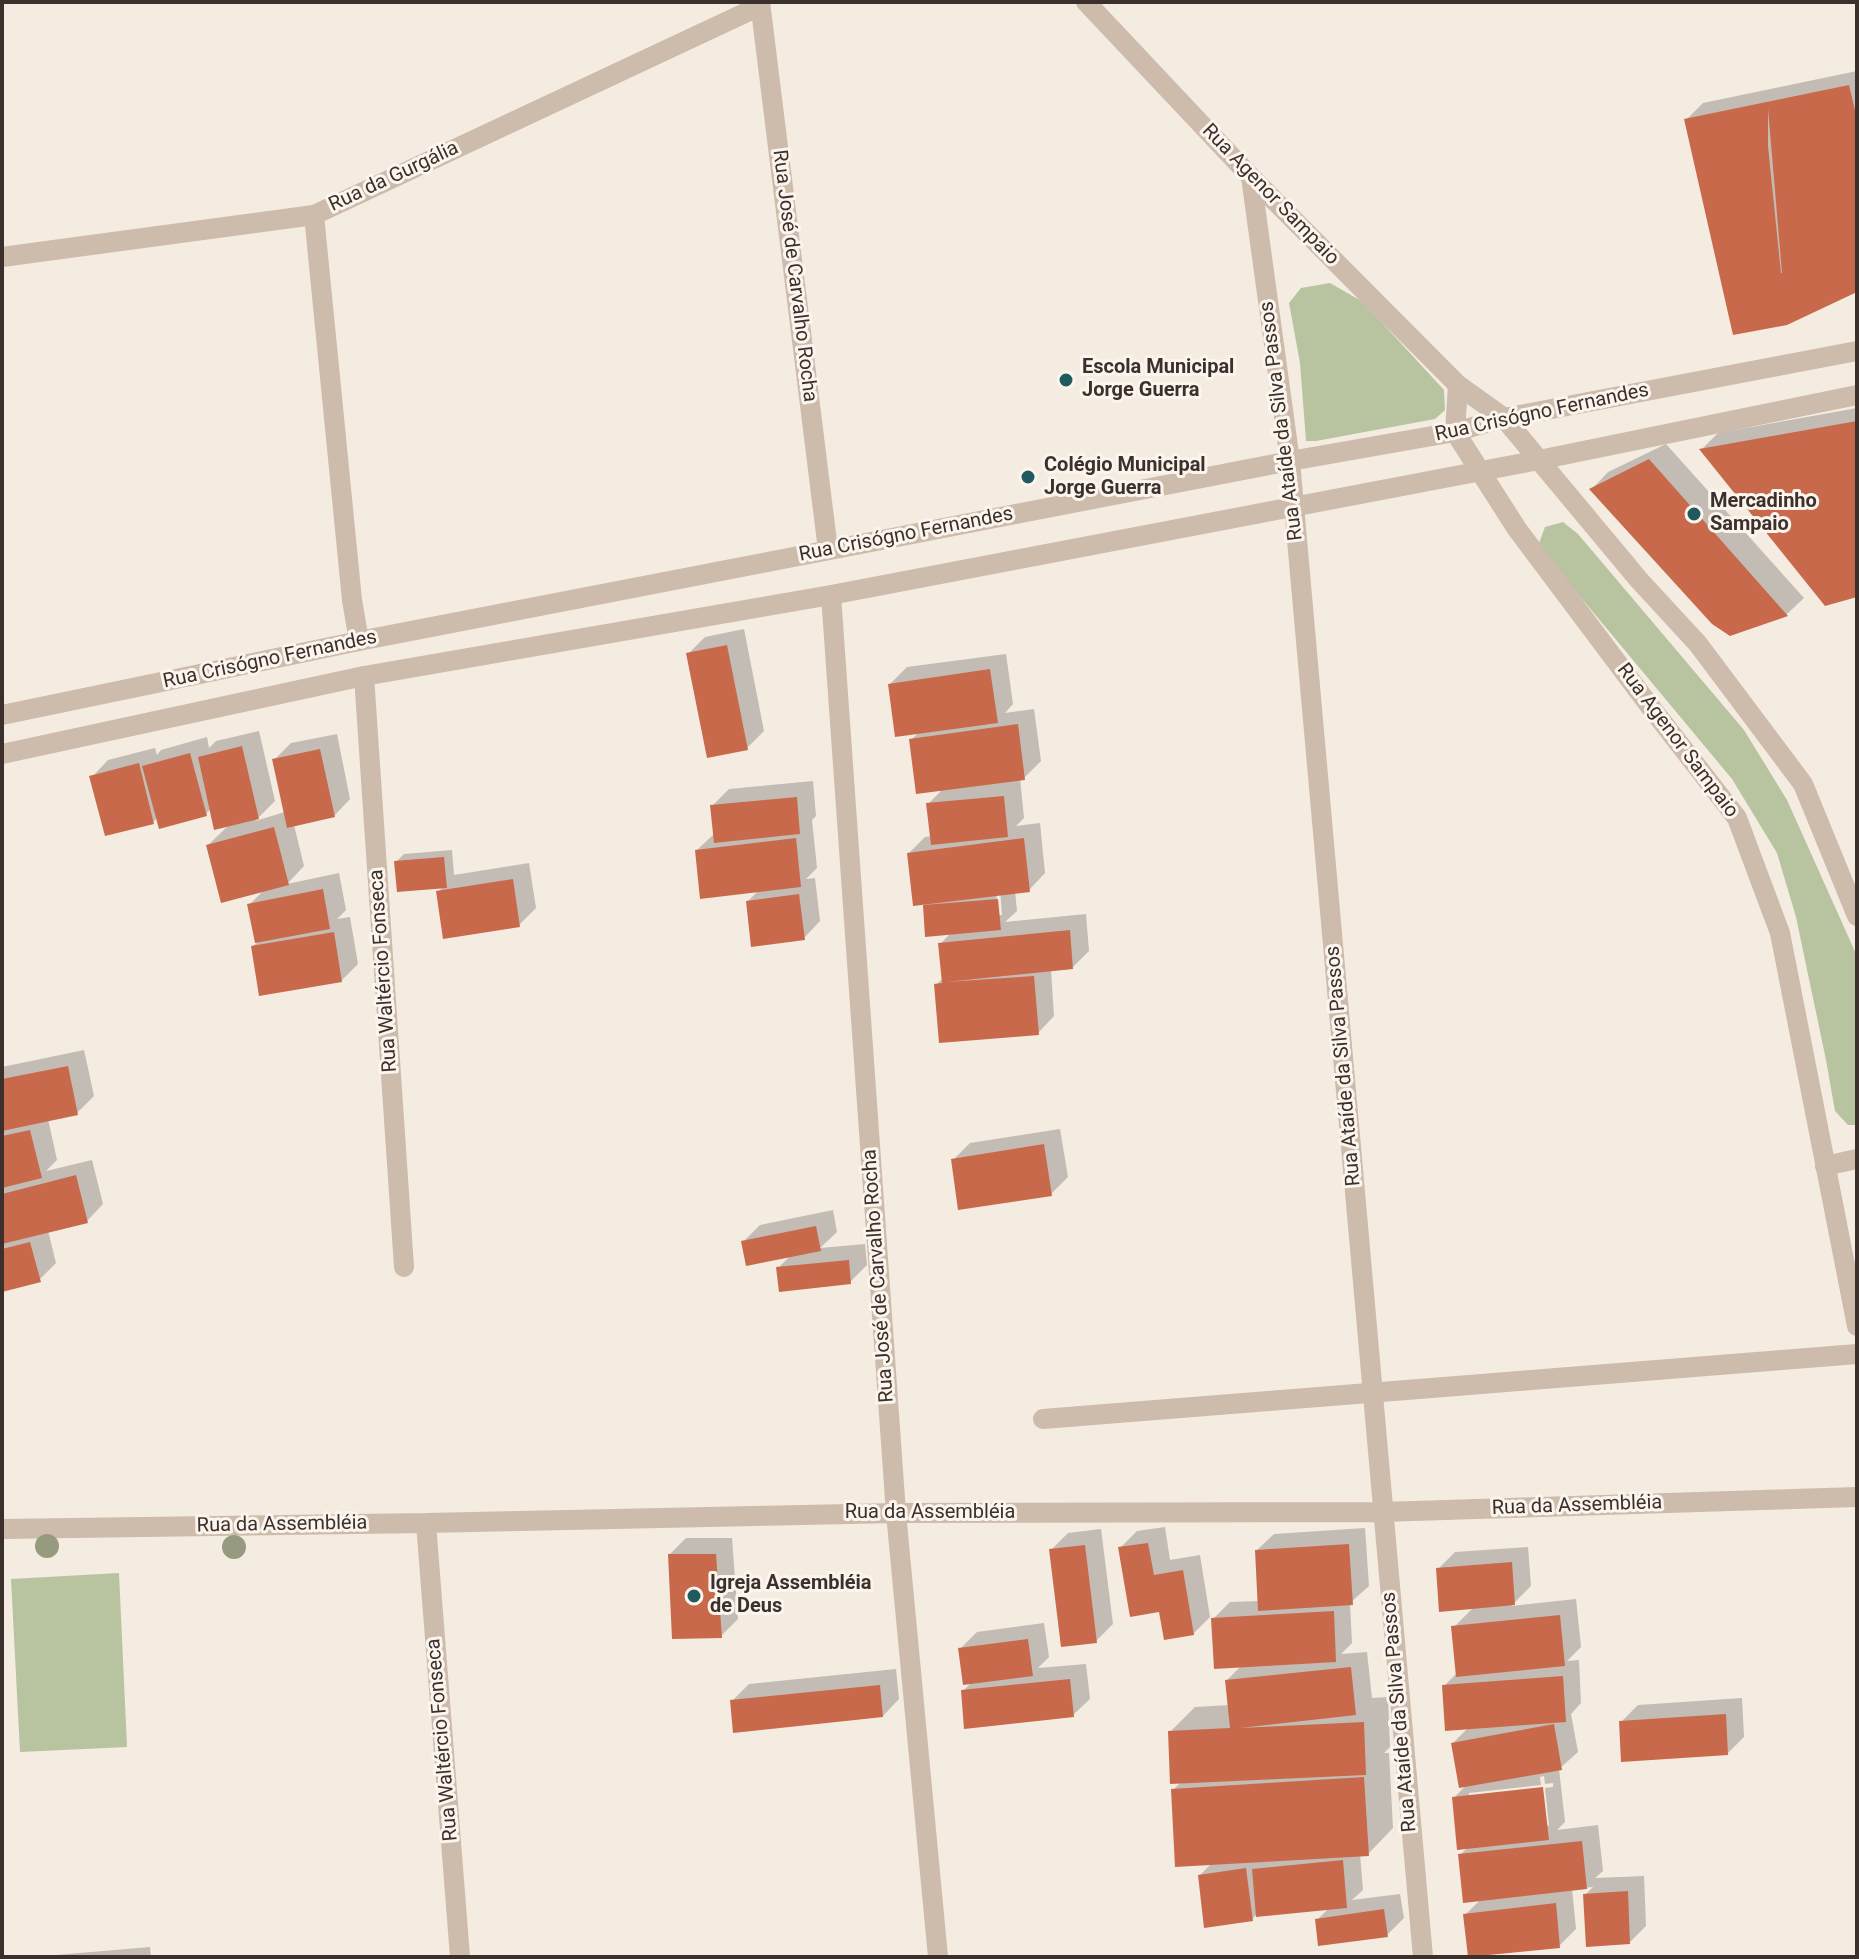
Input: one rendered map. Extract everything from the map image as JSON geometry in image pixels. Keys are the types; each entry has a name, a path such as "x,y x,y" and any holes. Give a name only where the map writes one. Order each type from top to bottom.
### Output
{"street":[{"name":"Rua Agenor Sampaio","path":"1086,2 1251,177 1458,385 1504,418 1639,580 1698,644 1803,784 1857,916"},
{"name":"Rua da Gurgália","path":"2,257 314,215 760,4"},
{"name":"Rua José de Carvalho Rocha","path":"760,4 828,550"},
{"name":"Rua Ataíde da Silva Passos","path":"1251,177 1290,461 1423,1957"},
{"path":"314,215 352,600 359,641"},
{"name":"Rua Crisógno Fernandes","path":"2,715 359,641 1290,461 1455,432 1504,418 1857,351"},
{"path":"1455,432 1458,385"},
{"name":"Rua Crisógno Fernandes","path":"2,754 364,676 831,595 1539,460 1857,395"},
{"name":"Rua Agenor Sampaio","path":"1455,432 1517,529 1737,818 1780,933 1857,1326"},
{"name":"Rua José de Carvalho Rocha","path":"831,595 896,1513 938,1957"},
{"name":"Rua Waltércio Fonseca","path":"364,676 404,1267"},
{"path":"1825,1166 1857,1159"},
{"path":"1043,1419 1857,1354"},
{"name":"Rua da Assembléia","path":"2,1529 896,1513 1382,1512 1857,1497"},
{"name":"Rua Waltércio Fonseca","path":"426,1523 460,1957"}],"green space":[{"path":"1330,283 1363,302 1444,390 1445,410 1435,419 1306,441 1300,363 1289,303 1301,288"},
{"path":"1563,522 1578,534 1744,730 1787,800 1857,956 1857,1125 1848,1125 1835,1111 1796,917 1777,853 1732,779 1538,546 1545,527"},
{"path":"119,1573 127,1747 20,1752 11,1579"}],"building":[{"path":"1849,85 1857,119 1857,292 1787,325 1733,335 1684,119","holes":["1768,109 1782,273 1768,146"]},
{"path":"1857,421 1857,597 1825,606 1699,449"},
{"path":"1649,459 1788,616 1730,636 1712,624 1589,489"},
{"path":"727,645 748,750 707,758 686,653"},
{"path":"990,669 998,723 895,737 888,684"},
{"path":"1018,724 1025,780 916,794 909,739"},
{"path":"242,746 259,819 214,830 198,757"},
{"path":"320,749 335,817 287,828 272,759"},
{"path":"190,753 207,816 159,829 142,766"},
{"path":"139,763 154,824 105,836 89,776"},
{"path":"1004,796 1008,837 931,845 926,803"},
{"path":"797,797 800,834 714,843 710,805"},
{"path":"274,827 289,885 221,903 206,845"},
{"path":"796,838 801,887 700,899 695,850"},
{"path":"1024,838 1030,892 913,906 907,853"},
{"path":"444,857 447,888 397,892 394,861"},
{"path":"513,879 520,927 443,939 436,891"},
{"path":"323,889 330,929 255,943 247,904"},
{"path":"799,894 805,940 751,947 746,901"},
{"path":"998,899 1001,930 925,937 923,905"},
{"path":"1070,930 1073,969 946,982 1034,976 1039,1035 939,1043 934,984 942,983 938,943"},
{"path":"334,932 342,982 259,996 251,946"},
{"path":"68,1066 78,1115 2,1131 2,1079"},
{"path":"30,1130 42,1178 2,1188 2,1136"},
{"path":"1044,1144 1052,1196 958,1210 951,1159"},
{"path":"76,1175 88,1223 2,1244 2,1194"},
{"path":"816,1226 821,1251 746,1266 741,1241"},
{"path":"30,1242 41,1282 2,1292 2,1249"},
{"path":"849,1260 851,1284 779,1292 776,1267"},
{"path":"1148,1543 1154,1575 1183,1570 1194,1635 1164,1640 1159,1612 1130,1617 1118,1547"},
{"path":"1349,1544 1353,1605 1258,1611 1255,1550"},
{"path":"1085,1545 1097,1643 1061,1647 1049,1549"},
{"name":"Igreja Assembléia de Deus","path":"668,1554 716,1554 722,1638 672,1639"},
{"path":"1512,1562 1515,1605 1439,1612 1436,1568"},
{"path":"1334,1611 1336,1662 1214,1669 1211,1618"},
{"path":"1560,1615 1565,1666 1456,1677 1451,1626"},
{"path":"1028,1639 1033,1676 963,1685 958,1648"},
{"path":"1351,1667 1356,1715 1240,1728 1364,1722 1366,1775 1170,1784 1168,1731 1230,1728 1225,1680"},
{"path":"1563,1676 1566,1722 1445,1731 1442,1685"},
{"path":"1070,1679 1074,1717 964,1729 961,1690"},
{"path":"880,1685 883,1717 733,1733 730,1700"},
{"path":"1726,1714 1728,1755 1621,1762 1619,1721"},
{"path":"1554,1724 1562,1770 1459,1788 1451,1743"},
{"path":"1364,1777 1369,1856 1175,1867 1171,1789"},
{"path":"1543,1787 1549,1840 1457,1850 1452,1797"},
{"path":"1582,1841 1587,1889 1463,1903 1458,1854"},
{"path":"1343,1860 1347,1908 1256,1917 1252,1869"},
{"path":"1246,1868 1253,1921 1204,1928 1198,1875"},
{"path":"1628,1891 1630,1944 1586,1947 1583,1894"},
{"path":"1556,1903 1560,1948 1468,1957 1463,1914"},
{"path":"1384,1909 1388,1937 1318,1946 1315,1919"}],"place":[{"name":"Escola Municipal Jorge Guerra","path":"1066,380"},
{"name":"Colégio Municipal Jorge Guerra","path":"1028,477"},
{"name":"Mercadinho Sampaio","path":"1694,514"},
{"name":"Igreja Assembléia de Deus","path":"694,1596"}]}
